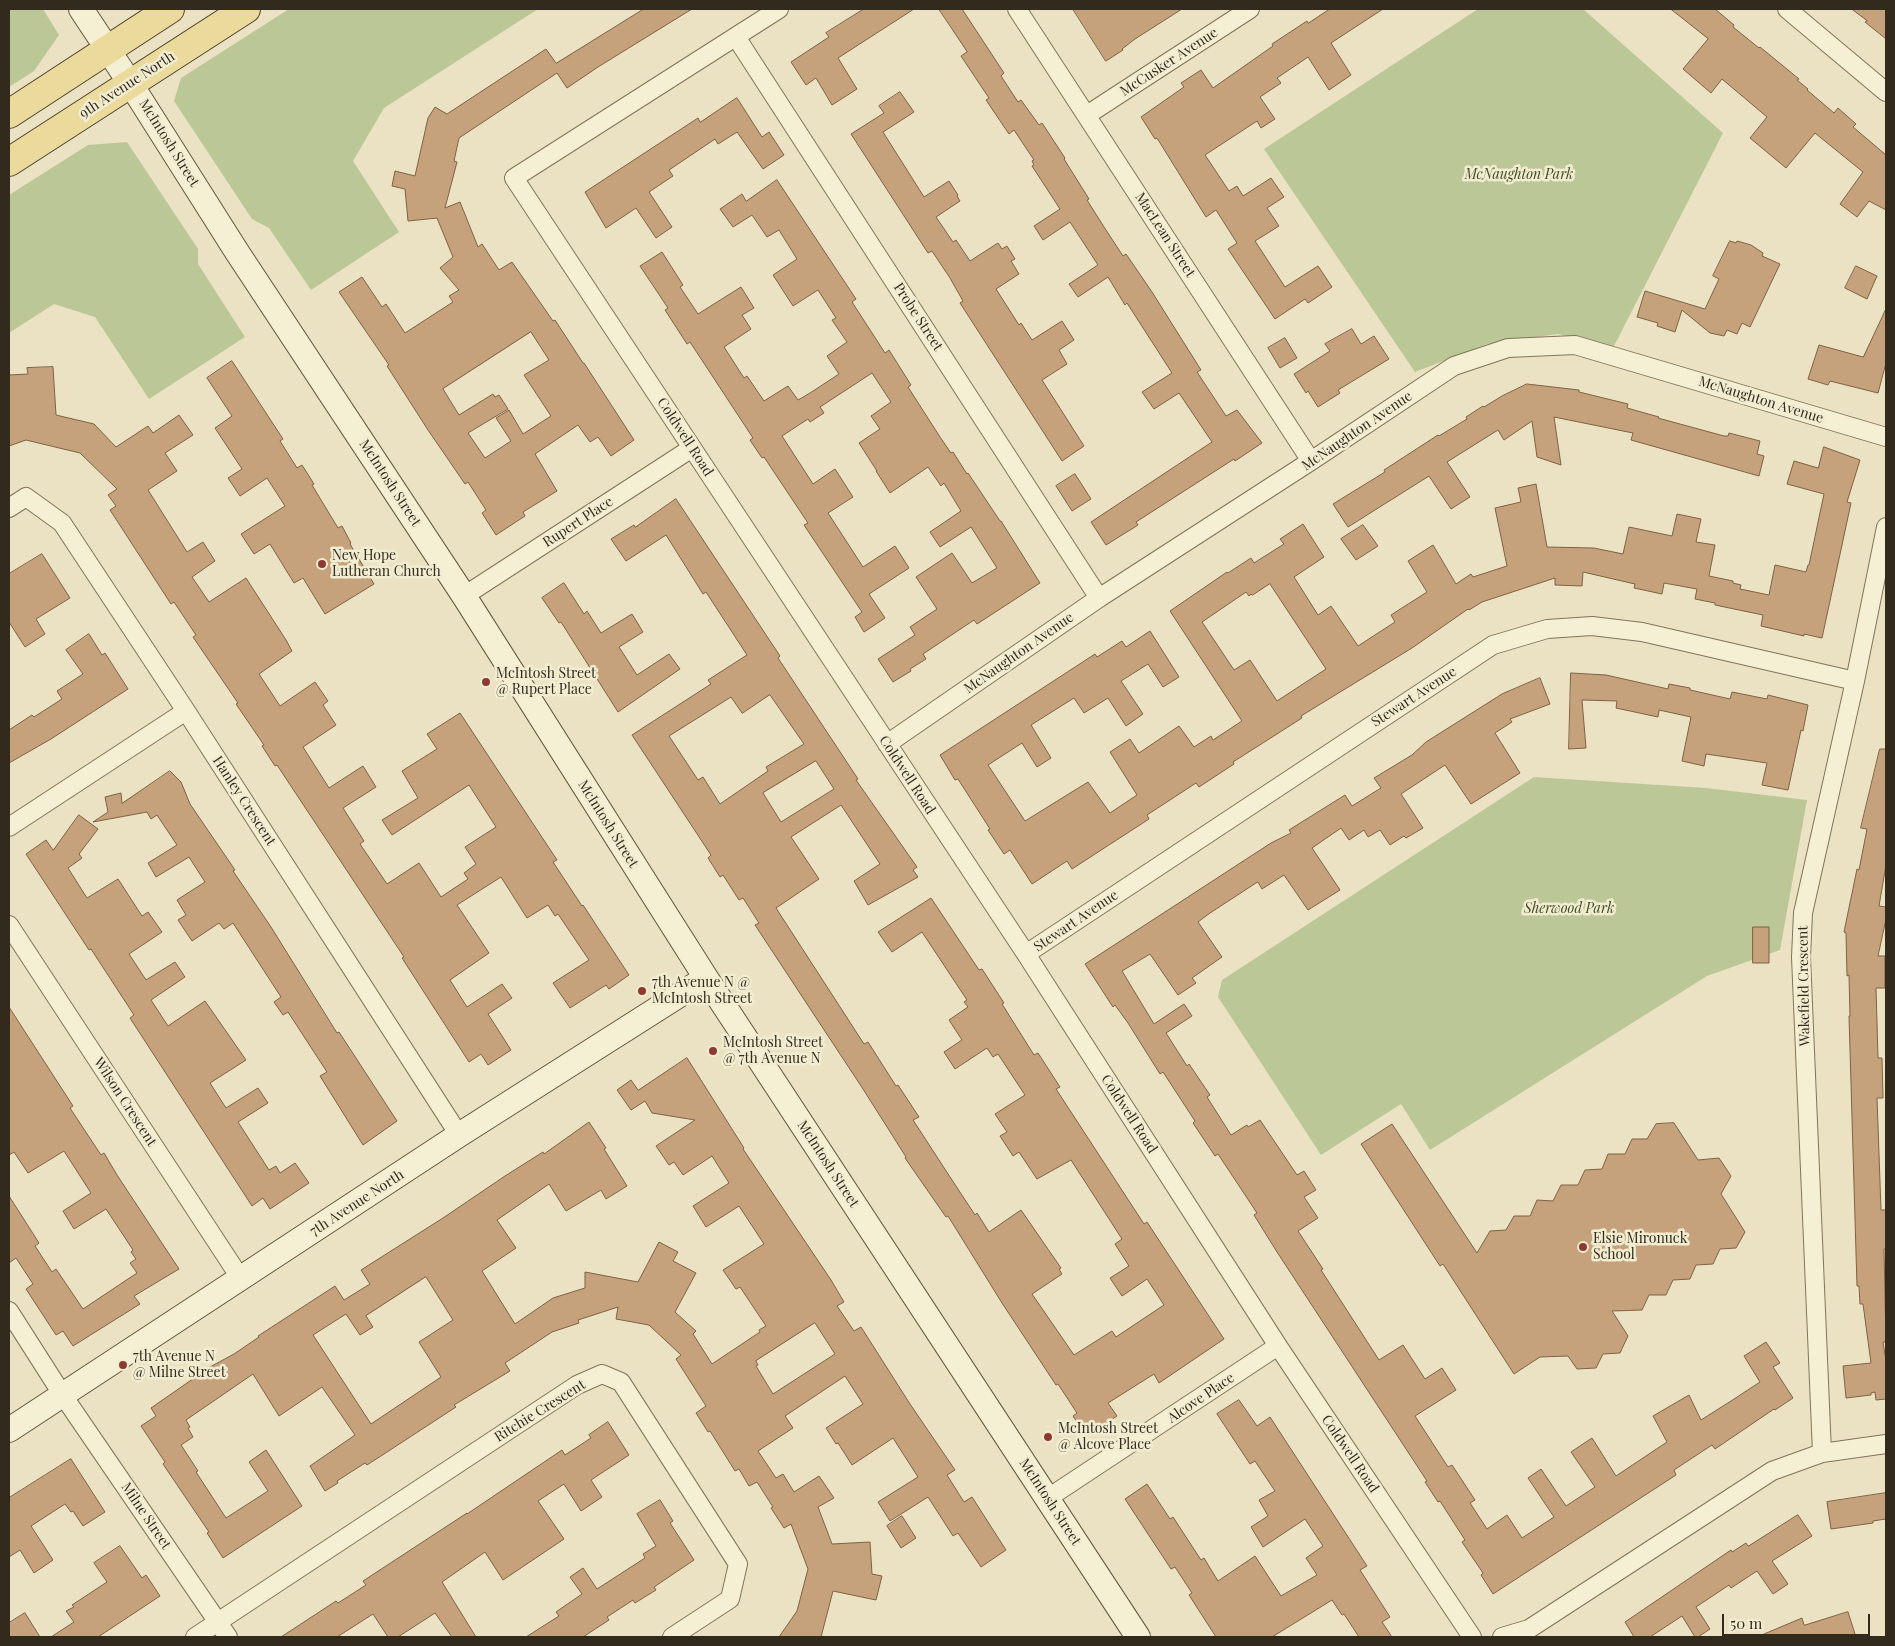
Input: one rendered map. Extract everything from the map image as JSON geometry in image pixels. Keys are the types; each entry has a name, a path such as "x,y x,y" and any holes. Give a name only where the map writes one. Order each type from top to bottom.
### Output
{"main road":[{"path":"9,114 170,9"},
{"name":"9th Avenue North","path":"9,162 246,9"}],"street":[{"name":"McIntosh Street","path":"80,9 464,596 706,978 1138,1637"},
{"name":"Coldwell Road","path":"779,9 514,178 1026,954 1278,1346 1472,1637"},
{"name":"MacLean Street","path":"1017,9 1311,461"},
{"name":"McCusker Avenue","path":"1087,115 1250,9"},
{"path":"1787,9 1886,92"},
{"name":"Probe Street","path":"736,37 1099,598"},
{"name":"McNaughton Avenue","path":"887,744 1099,598 1454,366 1508,348 1575,345 1886,437"},
{"name":"Rupert Place","path":"464,596 692,448"},
{"name":"Hanley Crescent","path":"9,508 26,497 62,523 186,711 459,1135"},
{"name":"Wakefield Crescent","path":"1822,1453 1801,957 1803,913 1855,681 1886,527"},
{"name":"Stewart Avenue","path":"1026,954 1494,645 1547,629 1592,626 1642,632 1855,681"},
{"path":"9,827 186,711"},
{"name":"Wilson Crescent","path":"9,925 241,1279"},
{"name":"7th Avenue North","path":"9,1430 459,1135 706,978"},
{"name":"Milne Street","path":"9,1311 62,1394 228,1637"},
{"name":"Alcove Place","path":"1048,1498 1278,1346"},
{"name":"Ritchie Crescent","path":"218,1622 577,1386 602,1374 621,1382 738,1564 730,1599 672,1637"},
{"path":"1502,1637 1529,1629 1772,1471 1822,1453 1886,1444"},
{"path":"194,1637 218,1622"}],"green space":[{"path":"9,9 43,9 59,35 34,71 9,87"},
{"path":"289,9 538,9 384,108 353,161 399,232 311,290 269,228 252,219 174,101 181,78"},
{"name":"McNaughton Park","path":"1478,9 1583,9 1723,133 1614,346 1558,334 1487,344 1415,372 1264,149"},
{"path":"127,142 198,249 198,264 245,337 149,399 95,317 54,304 9,333 9,195 88,145"},
{"name":"Sherwood Park","path":"1534,777 1706,788 1807,800 1780,950 1707,976 1430,1150 1401,1104 1321,1155 1218,997 1222,980"}],"building":[{"path":"644,9 692,9 567,88 557,73 459,138 454,161 457,162 445,208 460,202 478,247 482,244 499,270 512,262 553,321 555,320 634,440 611,456 598,437 590,442 578,425 535,454 557,491 523,512 525,516 496,535 482,513 486,510 468,482 465,484 428,430 387,366 389,365 339,292 362,277 382,307 386,304 405,333 453,302 449,296 459,290 440,268 453,257 437,218 408,221 405,189 392,186 395,171 415,176 428,118 435,107 447,114 546,49 556,63","holes":["531,332 549,360 524,375 551,416 523,434 509,410 496,418 511,441 485,458 468,433 508,409 499,395 495,397 493,394 459,415 443,389"]},
{"path":"864,9 914,9 838,58 857,89 832,105 816,78 806,85 791,62 829,37 826,33"},
{"path":"939,9 962,9 1004,73 1001,76 1018,102 1021,100 1039,125 1042,123 1065,158 1089,199 1087,200 1104,227 1123,256 1126,254 1152,292 1201,370 1197,372 1226,416 1237,410 1262,443 1136,522 1138,525 1106,545 1091,522 1212,442 1179,393 1154,409 1142,392 1172,373 1108,277 1078,297 1069,284 1098,265 1070,222 1043,240 1034,226 1060,209 1032,166 1034,165 1032,161 1034,160 1014,130 1009,134 986,100 989,98 961,56 967,52"},
{"path":"1073,9 1182,9 1135,39 1123,50 1106,61"},
{"path":"1330,9 1383,9 1331,43 1351,75 1329,90 1308,57 1277,78 1281,83 1260,97 1275,119 1261,128 1257,121 1205,155 1229,191 1237,186 1243,196 1271,178 1284,197 1267,208 1279,226 1255,241 1285,287 1318,266 1332,287 1308,303 1305,299 1275,319 1228,249 1237,243 1216,210 1206,217 1157,138 1155,139 1141,117 1184,87 1181,83 1201,70 1213,88 1273,46 1272,44 1307,21 1308,23"},
{"path":"1671,9 1715,9 1734,25 1733,27 1799,79 1797,80 1807,90 1834,113 1838,108 1856,124 1853,127 1886,155 1886,210 1869,201 1857,217 1840,204 1863,172 1815,133 1786,168 1750,138 1767,117 1722,79 1711,93 1683,69 1708,39"},
{"path":"1852,9 1886,9 1886,39 1865,22 1867,21"},
{"path":"900,92 914,112 883,132 924,197 949,181 958,195 960,201 936,217 953,242 956,240 970,261 998,243 1002,249 1007,246 1015,259 1011,261 1019,274 996,289 1019,325 1021,323 1032,340 1062,321 1074,340 1059,350 1067,364 1042,380 1084,446 1062,461 960,303 963,301 950,278 932,251 928,253 851,134 884,113 879,106"},
{"path":"737,98 762,137 769,132 784,155 763,169 737,132 718,144 715,139 669,170 673,176 649,192 672,227 656,238 636,208 606,228 585,192 698,118 700,122"},
{"path":"777,180 856,299 852,302 885,353 889,350 911,385 908,387 940,437 951,453 953,452 1001,521 1040,583 977,624 974,620 923,654 926,659 893,682 878,659 915,635 910,627 937,609 916,577 952,553 972,583 997,568 971,527 940,547 930,532 961,511 944,483 941,486 928,467 890,493 859,443 880,429 871,416 891,402 872,373 820,407 824,413 810,422 808,419 782,436 813,484 835,469 853,497 828,513 863,567 895,546 909,568 869,594 885,618 864,632 855,617 862,612 804,525 808,523 764,457 762,458 750,440 753,438 690,342 687,344 665,310 668,308 640,266 662,252 683,285 680,287 698,314 741,287 754,308 742,315 751,329 724,347 744,378 747,376 764,401 788,386 798,400 810,393 839,374 827,356 847,342 832,320 836,318 818,290 793,306 773,275 797,259 779,230 767,237 752,215 733,227 720,209 742,194 746,201"},
{"path":"1730,241 1751,245 1763,253 1762,256 1780,264 1750,327 1742,323 1737,334 1727,330 1724,336 1710,333 1682,310 1675,332 1657,326 1658,323 1637,317 1645,291 1705,309 1719,279 1713,276"},
{"path":"1856,266 1877,276 1867,299 1845,288"},
{"path":"1886,309 1886,363 1878,393 1830,381 1828,385 1808,379 1819,345 1863,357"},
{"path":"1352,329 1361,344 1374,336 1389,359 1338,390 1340,393 1318,407 1294,374 1330,351 1325,344"},
{"path":"1285,338 1297,358 1280,368 1268,348"},
{"path":"232,361 283,439 280,441 297,468 302,465 338,528 342,526 350,544 374,584 325,614 303,578 294,583 270,544 254,554 241,534 285,506 267,478 240,496 228,478 242,469 215,428 232,416 207,378"},
{"path":"53,367 56,415 94,424 116,447 148,426 153,433 179,415 193,435 165,453 177,471 148,490 187,552 203,542 215,561 192,577 209,602 246,578 286,640 292,651 259,674 280,706 315,682 328,701 323,705 336,725 303,747 329,788 363,766 376,787 343,808 364,841 360,844 387,884 419,863 441,897 468,879 464,873 476,864 465,847 496,827 469,785 392,835 382,820 418,798 402,771 437,749 427,734 460,713 557,860 553,862 629,975 609,989 606,985 570,1008 553,983 589,960 558,914 555,916 548,905 527,918 501,877 457,905 489,953 450,980 467,1007 502,984 512,998 488,1014 511,1050 488,1065 481,1054 469,1062 402,958 404,957 277,765 275,766 262,746 264,745 236,704 238,703 193,637 196,635 174,602 171,604 110,510 116,506 108,495 117,489 80,453 26,440 9,446 9,375 28,374 27,368"},
{"path":"1527,384 1579,390 1579,392 1628,404 1627,408 1658,418 1724,436 1728,436 1729,433 1760,441 1757,454 1764,456 1759,476 1631,440 1633,433 1554,417 1561,465 1537,457 1532,421 1504,440 1498,430 1447,462 1470,497 1451,509 1429,476 1348,527 1333,504 1385,472 1384,470 1438,435 1467,419 1466,417 1483,406"},
{"path":"1824,447 1860,460 1847,502 1851,503 1822,638 1804,634 1804,636 1761,626 1763,615 1695,599 1697,589 1664,583 1662,594 1634,588 1635,584 1583,572 1582,586 1555,585 1555,578 1482,602 1468,609 1412,648 1301,716 1302,718 1233,762 1234,764 1199,787 1196,783 1147,815 1149,819 1072,869 1067,861 1032,884 1010,850 1004,854 958,779 955,780 940,755 1095,654 1097,657 1122,641 1126,647 1150,631 1179,677 1163,687 1148,664 1121,681 1143,714 1126,726 1108,698 1084,713 1074,698 1031,725 1051,758 1037,767 1022,743 988,765 1025,821 1088,782 1110,813 1137,795 1110,752 1130,739 1139,753 1179,726 1194,747 1211,736 1213,740 1242,721 1170,611 1227,572 1251,558 1254,563 1284,544 1280,539 1303,524 1324,557 1294,577 1318,615 1331,606 1358,646 1395,622 1391,615 1427,592 1408,561 1433,545 1456,584 1471,574 1473,577 1507,566 1495,508 1521,502 1518,488 1536,484 1547,547 1594,548 1623,554 1629,527 1672,536 1677,514 1701,519 1696,542 1715,545 1709,576 1733,581 1733,583 1741,585 1740,589 1769,595 1775,565 1806,572 1809,565 1824,494 1787,484 1794,461 1818,468","holes":["1270,584 1326,669 1277,701 1250,660 1234,670 1202,622 1246,592 1249,596"]},
{"path":"1075,474 1091,499 1072,511 1056,486"},
{"path":"676,499 780,656 778,658 858,779 856,780 917,867 913,870 918,877 868,905 854,881 880,864 841,805 791,837 819,879 776,908 864,1044 868,1042 896,1086 898,1085 919,1117 913,1120 975,1215 977,1213 989,1232 1021,1210 1061,1268 1059,1269 1062,1274 1032,1294 1074,1355 1112,1331 1116,1337 1164,1305 1147,1279 1122,1296 1110,1278 1129,1266 1115,1244 1122,1239 1071,1160 1037,1179 1019,1152 1013,1156 1000,1136 1007,1132 995,1114 1025,1095 998,1054 993,1057 987,1048 955,1069 944,1052 962,1040 949,1020 968,1007 964,1002 967,1000 922,932 892,952 878,932 931,898 979,970 982,969 1034,1055 1038,1053 1060,1087 1056,1089 1144,1224 1147,1222 1224,1339 1159,1383 1154,1374 1108,1403 1117,1416 1086,1436 1073,1416 1077,1413 1058,1384 1056,1385 1002,1303 948,1216 946,1217 905,1158 863,1089 755,925 759,923 743,898 739,900 723,875 720,877 708,858 711,855 632,735 711,684 708,680 747,655 706,592 703,594 666,535 626,561 611,539 634,525 635,527","holes":["770,695 804,744 766,767 768,771 720,804 703,777 698,780 669,736 731,697 742,713","816,761 834,789 781,822 763,793"]},
{"path":"1363,525 1378,546 1356,560 1341,539"},
{"path":"42,554 70,598 36,619 45,634 25,647 9,622 9,574"},
{"path":"564,583 584,614 587,611 601,633 632,614 643,632 619,647 637,675 669,654 680,669 618,712 561,622 559,623 542,598"},
{"path":"89,634 102,655 105,653 128,689 51,739 9,763 9,730 62,699 57,691 83,674 66,650"},
{"path":"1571,673 1606,675 1668,689 1669,684 1730,699 1732,692 1767,699 1768,695 1808,705 1788,790 1762,785 1767,763 1706,754 1704,766 1682,761 1691,717 1659,710 1658,717 1616,708 1617,701 1582,700 1586,748 1569,749"},
{"path":"1540,678 1550,704 1510,719 1512,722 1495,733 1520,773 1471,804 1445,765 1401,794 1423,828 1406,838 1404,836 1390,845 1380,830 1368,837 1364,830 1349,840 1341,828 1312,848 1340,890 1308,910 1284,875 1262,889 1258,882 1256,883 1198,922 1222,957 1192,978 1196,983 1178,995 1150,954 1122,971 1154,1024 1184,1004 1192,1016 1166,1033 1187,1066 1189,1064 1210,1095 1207,1097 1231,1135 1247,1125 1248,1127 1260,1120 1297,1175 1304,1171 1316,1190 1304,1197 1318,1218 1298,1231 1379,1360 1403,1345 1425,1379 1442,1368 1456,1390 1415,1416 1448,1467 1452,1465 1475,1500 1470,1503 1487,1529 1507,1515 1522,1538 1554,1517 1528,1478 1541,1469 1566,1506 1595,1487 1571,1452 1592,1438 1616,1476 1667,1442 1653,1416 1689,1395 1701,1420 1731,1401 1760,1382 1744,1356 1766,1342 1780,1363 1773,1367 1793,1398 1715,1449 1712,1445 1674,1470 1676,1475 1493,1594 1481,1575 1483,1573 1462,1542 1465,1540 1440,1501 1438,1502 1425,1482 1427,1481 1277,1252 1254,1215 1257,1213 1218,1154 1215,1156 1193,1123 1195,1121 1163,1072 1160,1074 1128,1023 1115,1005 1113,1007 1085,964 1271,843 1291,833 1289,830 1345,795 1352,806 1381,788 1374,778 1412,755 1426,742 1502,694"},
{"path":"1880,749 1886,749 1886,865 1879,906 1886,907 1886,919 1878,956 1885,956 1885,988 1876,988 1878,1058 1882,1058 1883,1098 1877,1098 1881,1210 1886,1210 1886,1249 1884,1249 1886,1342 1883,1342 1886,1361 1886,1399 1876,1400 1875,1392 1871,1393 1871,1395 1846,1398 1843,1366 1871,1363 1863,1304 1860,1304 1859,1286 1857,1286 1849,975 1847,976 1846,933 1844,932 1867,829 1861,828"},
{"path":"170,771 181,782 190,804 235,870 233,871 271,927 337,1033 339,1032 397,1121 363,1145 320,1076 327,1072 288,1012 283,1015 274,1002 281,997 233,923 224,929 219,923 192,941 178,920 186,915 177,900 205,882 189,857 156,877 148,863 177,845 157,815 151,819 147,812 93,822 108,812 105,797 121,793 122,803"},
{"path":"79,815 98,829 79,854 82,858 68,868 87,898 118,879 142,916 148,912 162,932 129,954 146,980 175,962 185,977 151,1000 168,1026 205,1001 246,1060 210,1083 226,1108 258,1088 268,1103 238,1122 269,1170 276,1166 280,1173 295,1163 309,1183 270,1209 263,1198 252,1206 130,1018 134,1015 26,854 46,840 53,850"},
{"path":"1753,927 1769,927 1769,963 1753,963"},
{"path":"9,1007 73,1106 70,1108 101,1155 104,1153 179,1269 134,1296 140,1304 73,1346 63,1331 56,1335 26,1289 33,1284 16,1258 9,1263 9,1196 39,1243 35,1246 52,1272 56,1269 83,1309 137,1273 130,1263 136,1259 131,1252 133,1250 106,1209 74,1229 63,1211 91,1193 64,1151 28,1173 14,1152 9,1155"},
{"path":"687,1058 743,1149 831,1280 844,1302 837,1306 854,1331 861,1327 955,1470 947,1475 964,1502 972,1497 1006,1550 981,1567 958,1533 953,1536 928,1497 890,1521 878,1502 918,1477 893,1438 852,1465 838,1443 836,1444 826,1428 863,1404 845,1376 785,1416 793,1428 758,1451 776,1478 783,1474 794,1492 819,1476 834,1498 818,1507 832,1544 870,1542 872,1574 882,1576 876,1600 833,1591 821,1637 779,1637 797,1611 808,1569 791,1524 784,1528 757,1482 749,1486 739,1469 735,1471 710,1431 708,1432 696,1413 706,1406 676,1359 681,1355 649,1325 616,1319 618,1307 578,1320 579,1323 552,1332 505,1363 510,1371 454,1405 456,1407 367,1465 365,1463 325,1491 310,1466 355,1435 322,1387 279,1416 253,1374 186,1420 193,1437 181,1445 226,1518 268,1491 249,1462 266,1450 302,1506 223,1558 207,1533 209,1532 163,1464 165,1462 141,1426 156,1416 151,1408 210,1367 234,1354 258,1336 335,1286 344,1300 370,1284 361,1270 505,1176 543,1152 544,1154 589,1122 627,1186 606,1199 601,1190 566,1211 549,1184 497,1220 516,1248 482,1271 515,1324 553,1298 585,1288 585,1272 638,1282 659,1242 678,1252 673,1261 696,1273 675,1312 696,1331 693,1334 712,1364 766,1326 740,1287 736,1289 723,1270 764,1244 739,1206 706,1227 693,1206 729,1183 712,1156 683,1175 674,1162 669,1165 656,1146 695,1120 652,1113 645,1101 631,1110 617,1090 631,1080 638,1090","holes":["426,1277 453,1320 419,1342 441,1377 371,1424 313,1335 346,1314 360,1335 373,1327 366,1316","815,1323 835,1354 773,1394 756,1366 758,1365 756,1361"]},
{"name":"Elsie Mironuck School","path":"1674,1123 1698,1160 1719,1158 1731,1176 1721,1194 1745,1232 1736,1248 1720,1249 1713,1264 1696,1265 1690,1279 1673,1280 1666,1295 1649,1295 1642,1310 1612,1311 1628,1336 1620,1353 1603,1354 1596,1368 1577,1369 1568,1356 1540,1357 1514,1374 1443,1264 1440,1266 1361,1144 1392,1124 1477,1253 1490,1231 1506,1230 1514,1216 1530,1216 1537,1200 1553,1201 1561,1185 1578,1185 1585,1170 1602,1169 1608,1154 1625,1154 1632,1139 1647,1139 1656,1124"},
{"path":"1239,1400 1257,1426 1270,1417 1367,1566 1360,1570 1390,1617 1382,1622 1392,1637 1359,1637 1332,1600 1272,1637 1216,1637 1189,1595 1192,1593 1175,1567 1171,1569 1125,1499 1147,1484 1170,1519 1173,1517 1201,1560 1204,1558 1218,1581 1255,1556 1281,1596 1317,1575 1306,1558 1323,1546 1305,1519 1263,1547 1251,1527 1268,1516 1259,1500 1275,1491 1255,1461 1250,1464 1217,1414"},
{"path":"608,1422 629,1455 591,1480 602,1497 581,1511 564,1484 538,1501 564,1539 503,1580 485,1552 442,1582 476,1637 452,1637 435,1613 398,1637 388,1637 373,1614 337,1637 281,1637 336,1601 338,1603 366,1585 363,1581 562,1450 565,1455 591,1438 589,1435"},
{"path":"71,1459 105,1512 83,1526 73,1511 71,1512 65,1504 31,1526 53,1560 34,1573 20,1550 9,1557 9,1498"},
{"path":"1886,1493 1886,1519 1873,1521 1873,1523 1831,1529 1827,1502"},
{"path":"660,1500 673,1521 670,1523 694,1560 654,1587 656,1590 635,1603 633,1600 607,1617 609,1620 583,1637 526,1637 559,1616 556,1612 582,1594 570,1577 583,1568 597,1589 645,1558 643,1554 656,1546 637,1514"},
{"path":"1798,1515 1812,1536 1772,1561 1788,1584 1773,1594 1757,1571 1731,1588 1729,1585 1696,1607 1710,1629 1698,1637 1695,1637 1682,1616 1650,1637 1634,1637 1625,1622 1731,1550 1732,1552 1746,1543 1748,1546"},
{"path":"902,1516 916,1538 901,1548 887,1526"},
{"path":"120,1546 142,1578 146,1575 160,1596 98,1637 51,1637 74,1622 66,1611 74,1607 72,1605 107,1582 94,1563"},
{"path":"1848,1612 1856,1637 1757,1637 1802,1618 1804,1625"},
{"path":"25,1613 40,1637 9,1637 9,1623"}],"place":[{"name":"New Hope Lutheran Church","path":"322,564"},
{"name":"McIntosh Street @ Rupert Place","path":"486,682"},
{"name":"7th Avenue N @ McIntosh Street","path":"642,991"},
{"name":"McIntosh Street @ 7th Avenue N","path":"713,1051"},
{"name":"Elsie Mironuck School","path":"1583,1247"},
{"name":"7th Avenue N @ Milne Street","path":"123,1365"},
{"name":"McIntosh Street @ Alcove Place","path":"1048,1437"}]}
